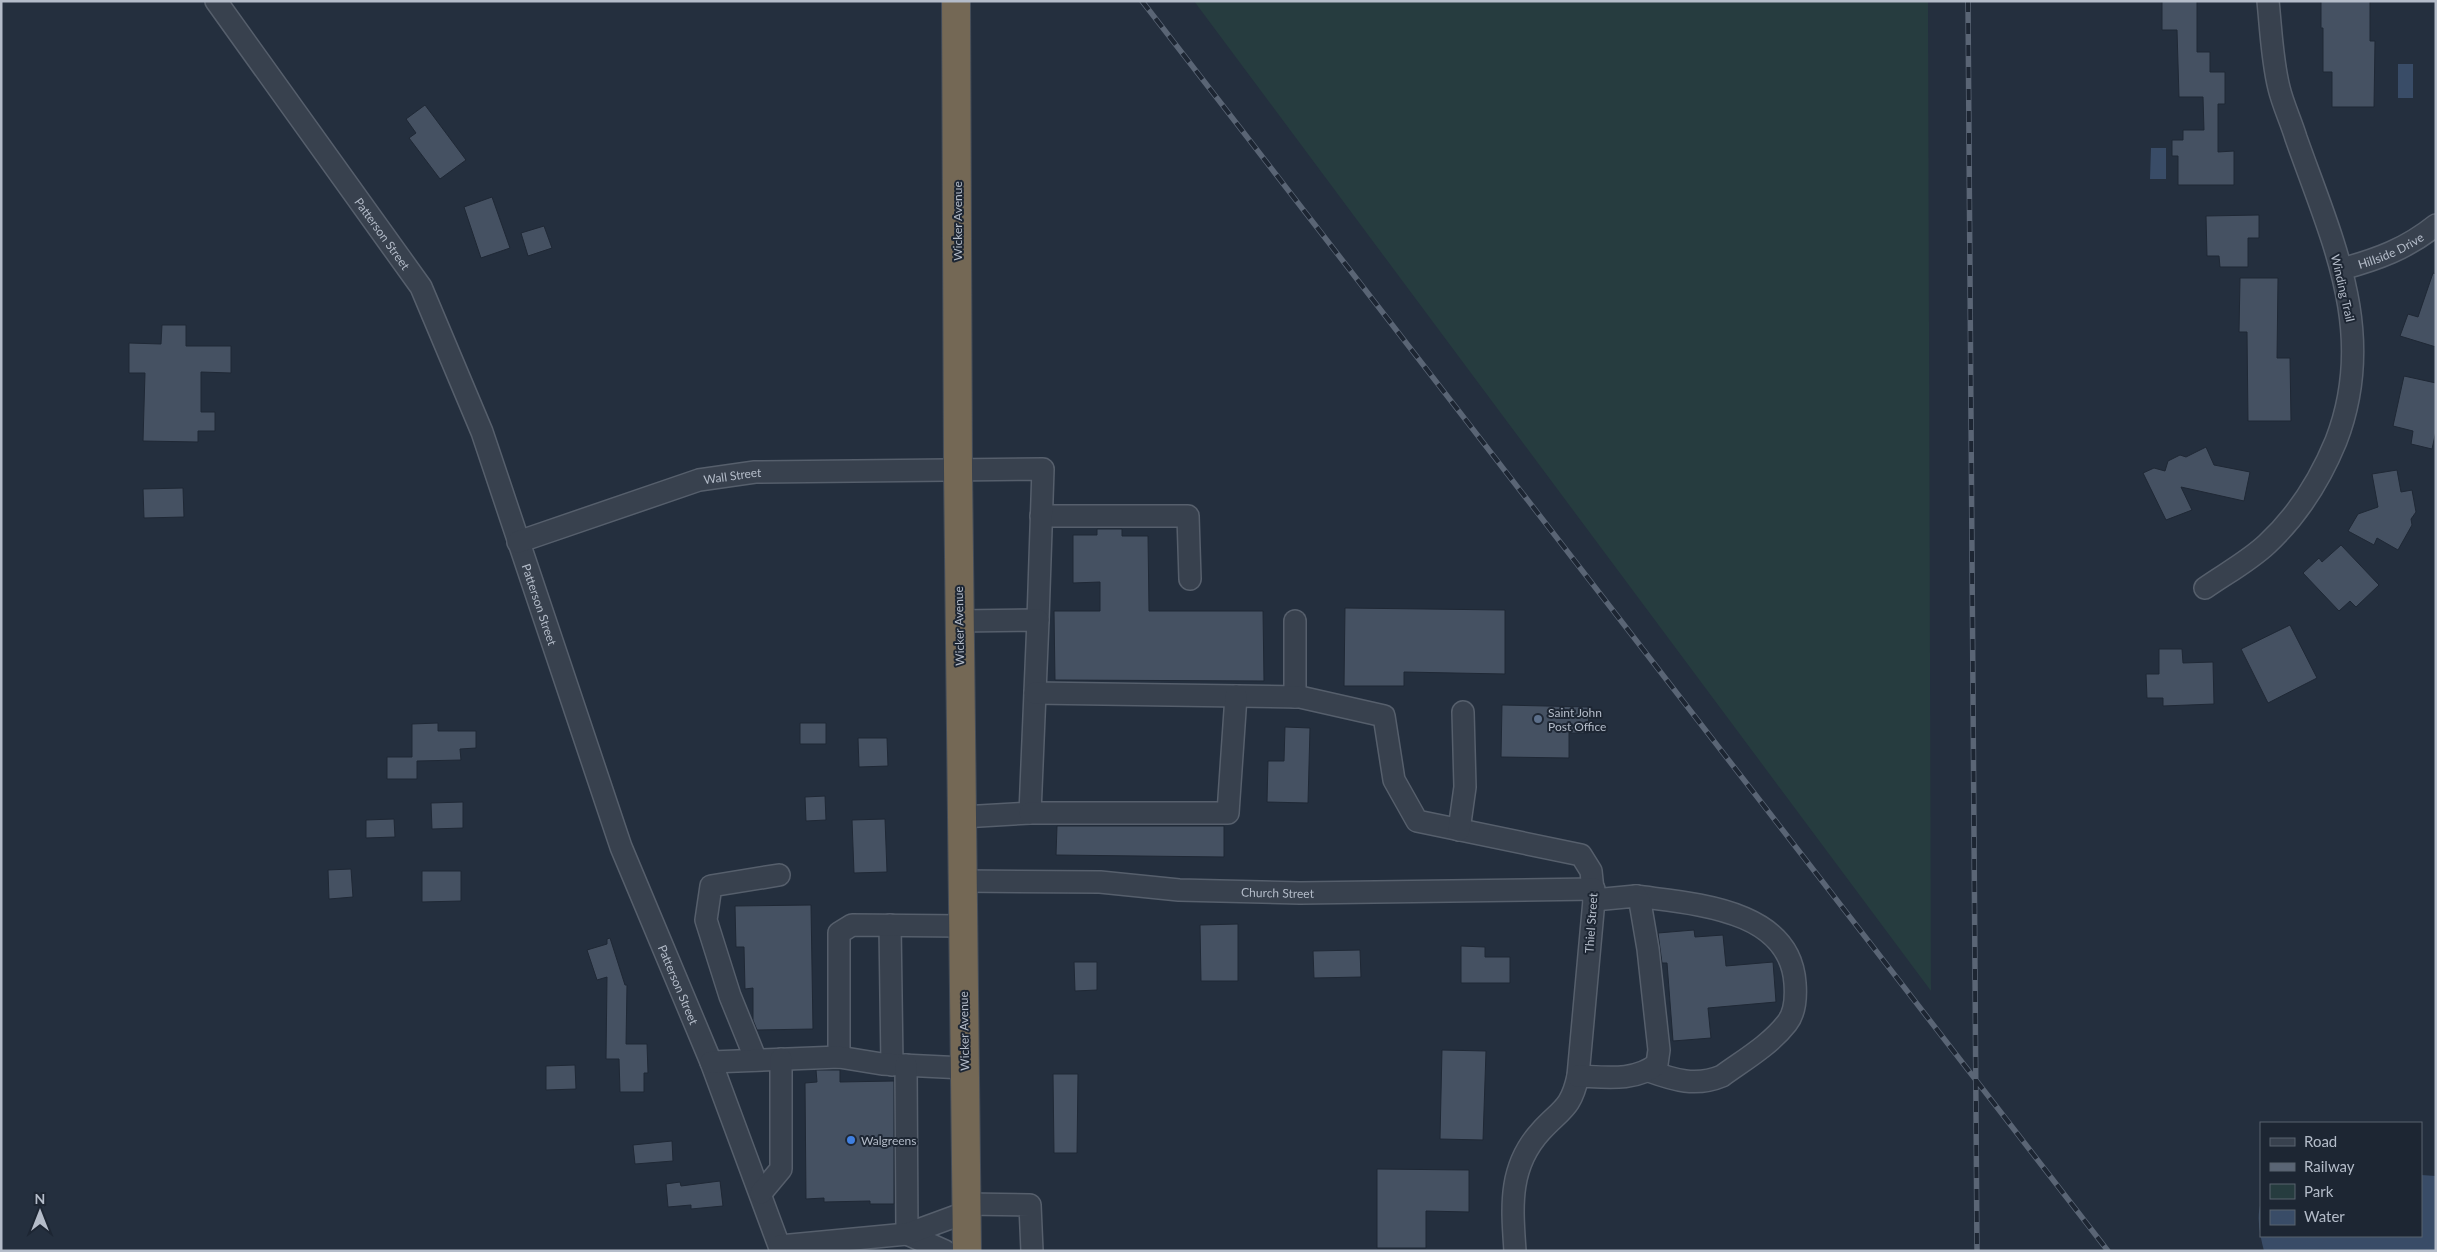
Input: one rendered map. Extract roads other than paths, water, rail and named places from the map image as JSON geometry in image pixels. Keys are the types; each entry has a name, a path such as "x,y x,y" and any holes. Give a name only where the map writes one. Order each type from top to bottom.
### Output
{"highway":[{"name":"Wicker Avenue","path":"956,1 959,622 967,1251"}],"street":[{"name":"Patterson Street","path":"216,1 422,286 482,432 620,847 711,1062 761,1192 780,1248"},
{"name":"Winding Trail","path":"2205,588 2266,545 2298,510 2325,467 2345,418 2354,359 2352,315 2342,270 2279,88 2268,1"},
{"name":"Hillside Drive","path":"2342,270 2384,258 2420,238 2436,225"},
{"name":"Wall Street","path":"518,542 699,480 755,472 1042,469 1041,516"},
{"path":"1030,813 1041,516 1188,516 1190,579"},
{"path":"959,622 1038,620"},
{"path":"1035,693 1295,697 1295,622"},
{"path":"962,816 1030,813 1228,813 1236,696"},
{"name":"Thiel Street","path":"1295,697 1384,716 1394,780 1417,821 1580,855 1591,872 1594,895 1578,1076 1574,1095 1561,1113 1540,1132 1524,1156 1516,1178 1512,1200 1515,1251"},
{"path":"1459,830 1465,786 1463,712"},
{"path":"756,1060 730,996 706,920 711,886 779,875"},
{"name":"Church Street","path":"962,881 1100,882 1179,890 1300,893 1594,895 1638,902 1700,905 1747,919 1765,928 1784,947 1794,972 1796,998 1789,1021 1775,1038 1722,1076 1713,1080 1680,1082 1649,1071"},
{"path":"1578,1076 1618,1078 1649,1071 1657,1064 1659,1050 1638,902"},
{"path":"839,1057 839,933 852,924 963,926"},
{"path":"890,925 899,1065 901,1240"},
{"path":"711,1062 839,1057 899,1065 964,1068"},
{"path":"761,1192 781,1170 781,1059"},
{"path":"901,1240 966,1208 1030,1206 1032,1251"},
{"path":"780,1248 838,1246 901,1240 945,1251"}],"water":[{"path":"2398,64 2413,64 2413,98 2398,98"},
{"path":"2151,148 2166,148 2166,179 2150,179"},
{"path":"2422,1175 2436,1176 2436,1251 2264,1251 2261,1237 2422,1237"}],"railway":[{"path":"1142,1 2108,1251"},
{"path":"1968,1 1977,1251"}],"place":[{"name":"Saint John Post Office","path":"1538,719"},
{"name":"Walgreens","path":"851,1140"}]}
